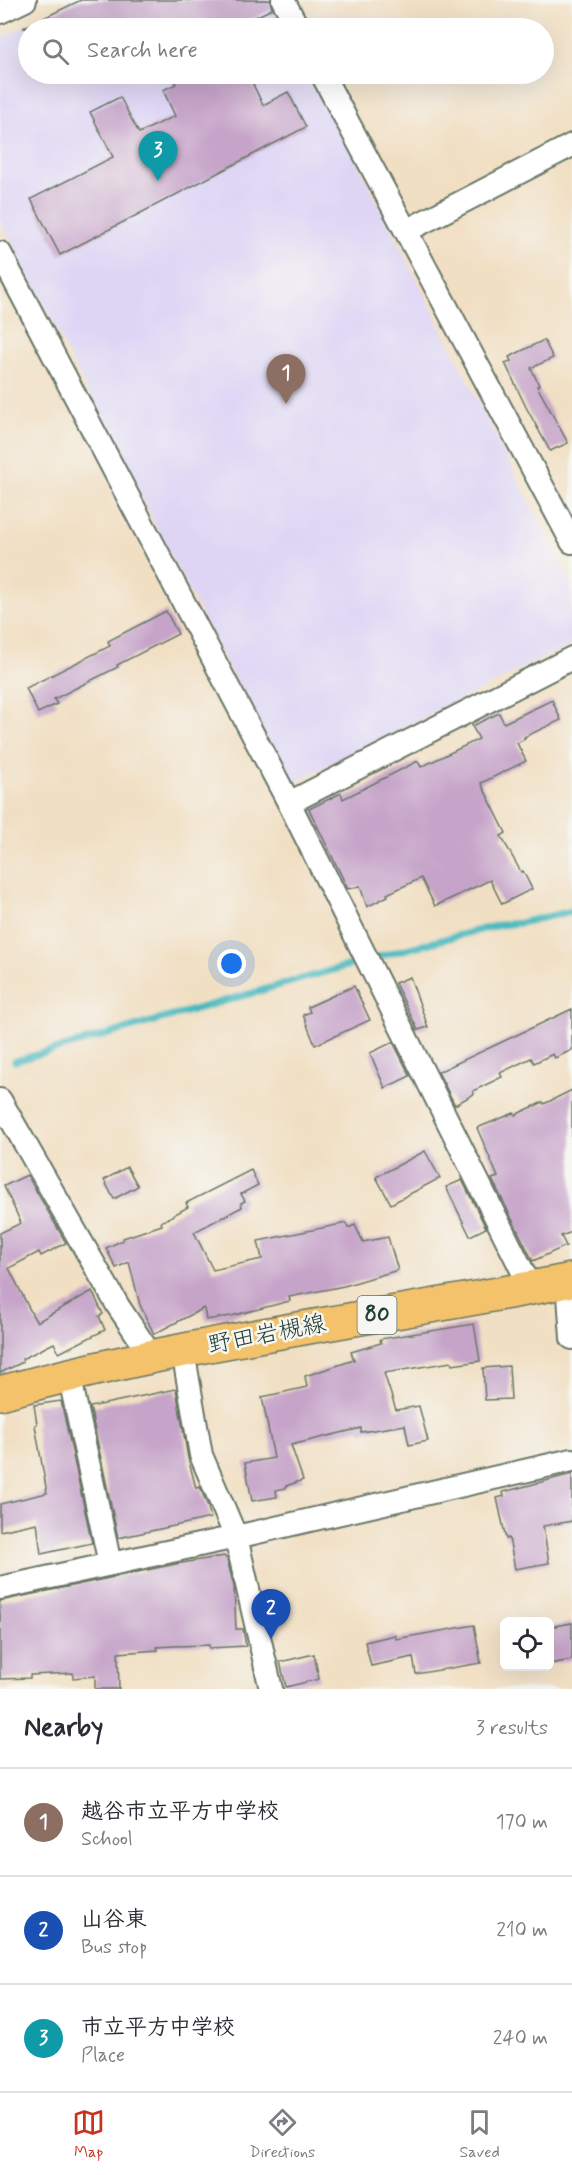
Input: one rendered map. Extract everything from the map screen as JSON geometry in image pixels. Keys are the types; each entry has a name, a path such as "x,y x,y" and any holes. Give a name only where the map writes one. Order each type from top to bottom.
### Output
{"main road":[{"name":"野田岩槻線","path":"0,1393 69,1374 167,1354 570,1280"}],"street":[{"path":"0,12 25,0"},
{"path":"283,0 293,18"},
{"path":"327,84 572,542"},
{"path":"406,231 572,145"},
{"path":"0,253 289,803 531,1288"},
{"path":"289,803 572,658"},
{"path":"0,1100 118,1306 167,1354 201,1455 236,1537 271,1689"},
{"path":"570,1280 572,1338"},
{"path":"69,1374 110,1564"},
{"path":"0,1588 572,1460"}],"shaded area":[{"path":"75,0 275,0 285,18 40,18"},
{"path":"18,30 18,84 318,84 572,587 572,644 295,782 285,779 0,220 0,39"}],"building":[{"path":"81,0 270,0 272,9 254,18 44,18"},
{"path":"176,84 253,84 263,105 288,92 306,127 60,255 31,199 113,157 90,112 120,97 139,133 175,116 163,90"},
{"path":"544,340 553,358 531,368 539,385 537,386 568,443 550,451 505,363 511,361 509,357"},
{"path":"166,611 178,634 54,699 57,704 38,713 26,688 110,646 108,641"},
{"path":"552,700 561,720 524,737 525,739 517,743 526,761 481,783 506,833 501,836 532,889 502,904 490,880 435,906 421,878 387,894 388,896 367,907 360,886 348,889 309,809 341,793 343,799 418,761 421,767 479,739 472,726 499,713 504,723"},
{"path":"410,977 428,1027 418,1030 395,983"},
{"path":"354,986 370,1020 315,1045 303,1015 310,1012 308,1007"},
{"path":"572,1009 572,1050 555,1058 553,1054 534,1063 531,1058 500,1073 502,1077 473,1091 474,1094 455,1105 438,1072"},
{"path":"393,1042 410,1076 385,1088 370,1053"},
{"path":"572,1090 572,1232 561,1236 566,1246 533,1261 492,1179 498,1177 477,1128 514,1113 515,1115 543,1102 544,1104"},
{"path":"425,1151 440,1178 391,1204 376,1177"},
{"path":"127,1167 138,1186 114,1199 104,1180"},
{"path":"251,1170 258,1185 241,1194 245,1201 241,1203 242,1207 194,1232 213,1270 262,1259 258,1241 346,1223 348,1228 355,1225 363,1242 388,1237 398,1270 344,1286 289,1297 290,1301 231,1316 206,1320 204,1308 154,1334 140,1305 129,1262 116,1268 106,1248 123,1238 162,1225 161,1222 188,1207 186,1203"},
{"path":"27,1175 66,1243 41,1256 39,1252 9,1268 34,1318 37,1322 92,1291 103,1314 99,1316 105,1330 59,1353 54,1343 0,1373 0,1233 21,1223 4,1186"},
{"path":"462,1180 486,1228 470,1236 446,1187"},
{"path":"474,1324 480,1361 452,1365 451,1362 384,1373 396,1410 419,1406 428,1441 409,1445 405,1425 361,1432 361,1428 291,1445 303,1480 276,1490 277,1497 252,1501 245,1463 274,1458 262,1397 307,1387 305,1376 354,1360 351,1352 381,1343 380,1339"},
{"path":"509,1366 511,1399 485,1400 483,1368"},
{"path":"176,1389 188,1458 196,1488 200,1487 211,1518 118,1538 90,1407"},
{"path":"61,1401 92,1543 41,1554 37,1523 0,1531 0,1504 47,1493 35,1425 37,1424 34,1405"},
{"path":"572,1474 572,1521 543,1526 549,1563 515,1569 509,1538 506,1539 497,1498 504,1496 503,1492"},
{"path":"224,1556 227,1559 234,1586 236,1629 243,1629 246,1646 209,1648 209,1645 174,1646 157,1647 158,1650 118,1653 119,1689 95,1689 95,1676 73,1678 73,1673 0,1679 0,1601"},
{"path":"572,1623 572,1660 554,1663 554,1626"},
{"path":"474,1625 481,1663 416,1674 413,1657 371,1666 365,1642 395,1635 396,1639"},
{"path":"314,1654 319,1679 286,1687 280,1662"}],"waterway":[{"path":"15,1061 399,951 499,925 520,923 572,911"}],"place":[{"name":"市立平方中学校","path":"158,181"},
{"name":"越谷市立平方中学校","path":"286,404"},
{"name":"山谷東","path":"271,1639"}]}
